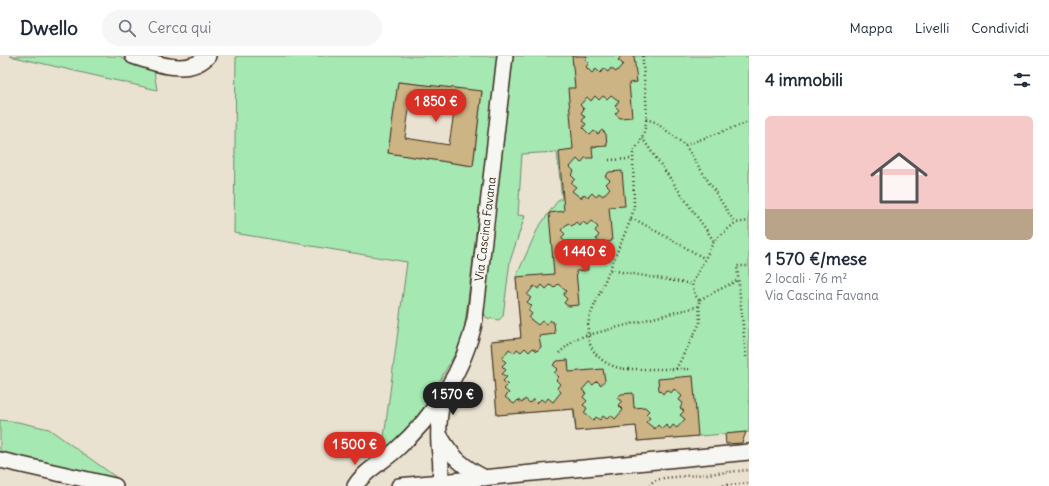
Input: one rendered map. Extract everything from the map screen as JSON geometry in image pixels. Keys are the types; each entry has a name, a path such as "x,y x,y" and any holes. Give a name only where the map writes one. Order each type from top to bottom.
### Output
{"street":[{"path":"133,56 170,66 185,67 197,64 208,56"},
{"name":"Via Cascina Favana","path":"355,486 362,478 392,454 413,434 444,396 467,348 475,319 505,56"},
{"name":"Via Cascina Favana","path":"439,482 441,472 439,433 440,416 444,396"},
{"path":"439,433 454,457 463,466 485,478"},
{"path":"399,486 749,452"},
{"path":"0,460 115,486"}],"path":[{"path":"643,56 646,119 642,138 636,147 632,159 634,208 631,219 590,316 588,334 590,344 599,358 617,368 692,369"},
{"path":"646,119 654,122 685,145 734,223"},
{"path":"685,145 749,122"},
{"path":"642,138 714,241"},
{"path":"609,160 632,159"},
{"path":"631,219 638,221 704,258"},
{"path":"676,369 700,323 699,300 695,295 692,284 704,258 714,241 734,223 749,221"},
{"path":"746,357 737,266 749,266"},
{"path":"610,270 692,284"},
{"path":"699,300 738,280"},
{"path":"559,352 575,339 588,334 700,306"},
{"path":"650,486 653,481 664,478 749,470"},
{"path":"719,486 749,483"}],"green space":[{"path":"10,56 119,56 154,71 157,90"},
{"path":"236,56 498,56 463,340 416,422 382,453 407,262 234,233","holes":["399,82 482,92 473,166 388,153"]},
{"path":"512,56 749,56 749,432 638,441 636,426 576,431 573,409 497,415 491,341 521,338 516,277 538,228 559,199 562,199 557,152 522,154 518,215 525,216 510,261 503,316 499,320 487,318 484,313 484,304"},
{"path":"0,420 18,422 49,429 120,480 0,453"}],"building":[{"path":"572,56 587,56 585,59 589,63 586,67 592,73 596,69 600,73 604,69 608,72 611,68 616,72 623,64 618,60 621,56 634,56 637,82 629,83 632,117 620,118 615,114 619,110 615,106 619,101 611,95 607,99 603,96 599,100 595,96 591,101 587,97 580,105 584,109 581,113 585,117 582,121 586,124 583,128 590,135 594,131 598,134 602,130 606,134 607,146 592,147 593,158 585,158 581,163 577,159 570,167 574,171 571,175 575,179 571,183 576,187 572,191 581,198 584,194 588,197 592,193 596,197 599,193 603,196 610,188 606,184 610,180 605,176 609,172 622,171 625,206 609,207 612,241 600,243 596,239 599,235 595,231 598,227 591,221 587,225 583,222 580,226 576,222 572,226 568,223 561,230 565,234 561,238 566,242 562,246 566,249 563,254 571,260 575,256 579,259 582,255 587,259 588,270 576,271 579,305 568,306 564,303 567,299 563,295 566,291 558,284 554,288 550,285 546,289 542,285 539,289 534,286 527,295 531,298 527,302 532,306 528,310 532,314 529,318 538,325 542,321 546,324 550,320 554,323 555,334 539,336 541,347 537,351 533,348 529,352 525,348 521,352 517,349 514,353 509,349 502,359 506,362 502,366 506,370 502,374 507,377 503,381 508,385 504,389 509,393 505,397 514,404 518,400 522,403 525,399 530,403 533,399 537,403 541,399 545,402 548,398 553,402 561,392 557,388 560,384 556,380 559,377 554,373 558,369 553,365 557,361 568,360 569,372 603,369 605,380 601,385 597,381 593,385 589,382 582,390 586,393 583,397 587,401 583,405 587,408 584,413 593,420 596,417 600,420 603,416 607,419 611,415 615,419 623,410 618,405 622,401 617,398 621,394 633,393 634,408 645,407 649,411 646,414 650,418 646,422 655,429 658,425 662,429 666,425 670,429 673,425 677,428 685,419 680,415 684,411 680,408 683,403 679,400 682,396 674,389 671,393 666,390 663,394 659,390 658,379 693,376 698,436 638,441 636,426 576,431 574,409 497,415 491,341 521,338 516,277 554,274 549,213 564,211 559,151 573,149 568,88 575,88"},
{"path":"398,82 482,91 473,166 388,153","holes":["410,102 455,106 449,145 405,138"]},
{"path":"746,432 742,443 726,444 725,434"}]}
